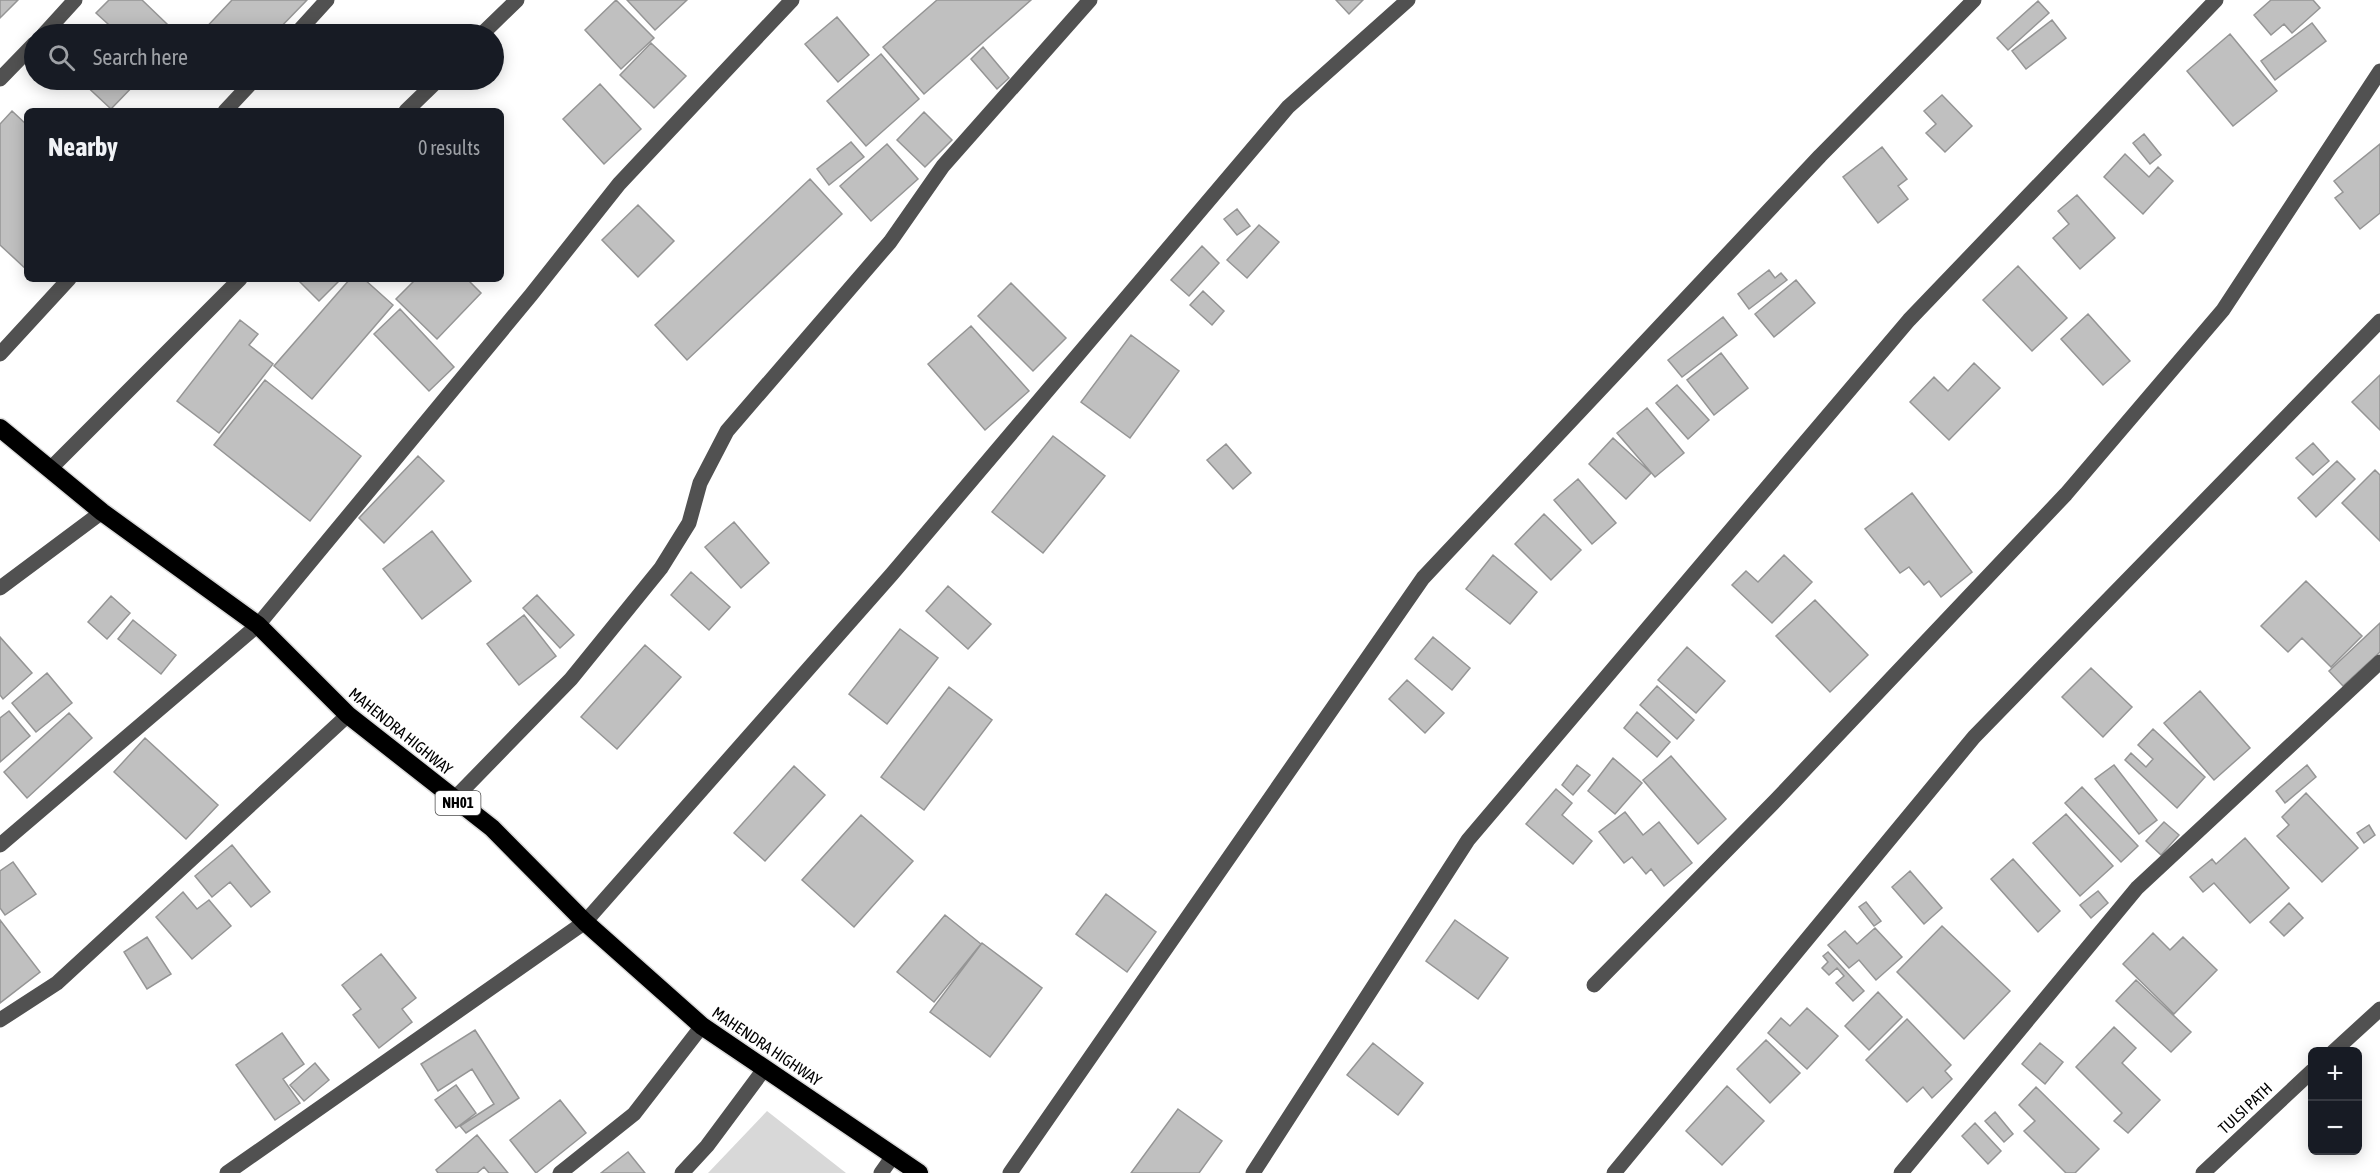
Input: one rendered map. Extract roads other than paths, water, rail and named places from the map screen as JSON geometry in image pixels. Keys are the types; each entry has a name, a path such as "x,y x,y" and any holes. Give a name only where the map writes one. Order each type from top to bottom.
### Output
{"highway":[{"name":"MAHENDRA HIGHWAY","path":"0,428 102,512 258,625 348,715 492,828 585,922 702,1026 919,1173"}],"street":[{"path":"53,24 75,0"},
{"path":"305,24 327,0"},
{"path":"492,24 517,0"},
{"path":"0,844 258,625 531,295 619,184 792,0"},
{"path":"454,799 571,680 661,568 689,524 700,483 727,431 890,242 942,166 1089,0"},
{"path":"227,1173 585,922 892,574 1288,107 1408,0"},
{"path":"1010,1173 1423,578 1820,156 1974,0"},
{"path":"1253,1173 1468,840 1909,320 2217,0"},
{"path":"0,79 24,54"},
{"path":"1594,985 1776,800 2066,494 2223,310 2380,71"},
{"path":"228,108 245,90"},
{"path":"409,108 428,90"},
{"path":"0,354 66,282"},
{"path":"50,469 237,282"},
{"path":"1614,1173 1974,737 2380,321"},
{"path":"0,588 102,512"},
{"path":"1901,1173 2137,888 2380,662"},
{"path":"0,1020 57,983 348,715"},
{"path":"2338,1047 2380,1009"},
{"path":"560,1173 634,1114 702,1026"},
{"path":"682,1173 707,1146 765,1068"},
{"name":"TULSI PATH","path":"2203,1173 2308,1076"},
{"path":"881,1173 893,1156"}]}
